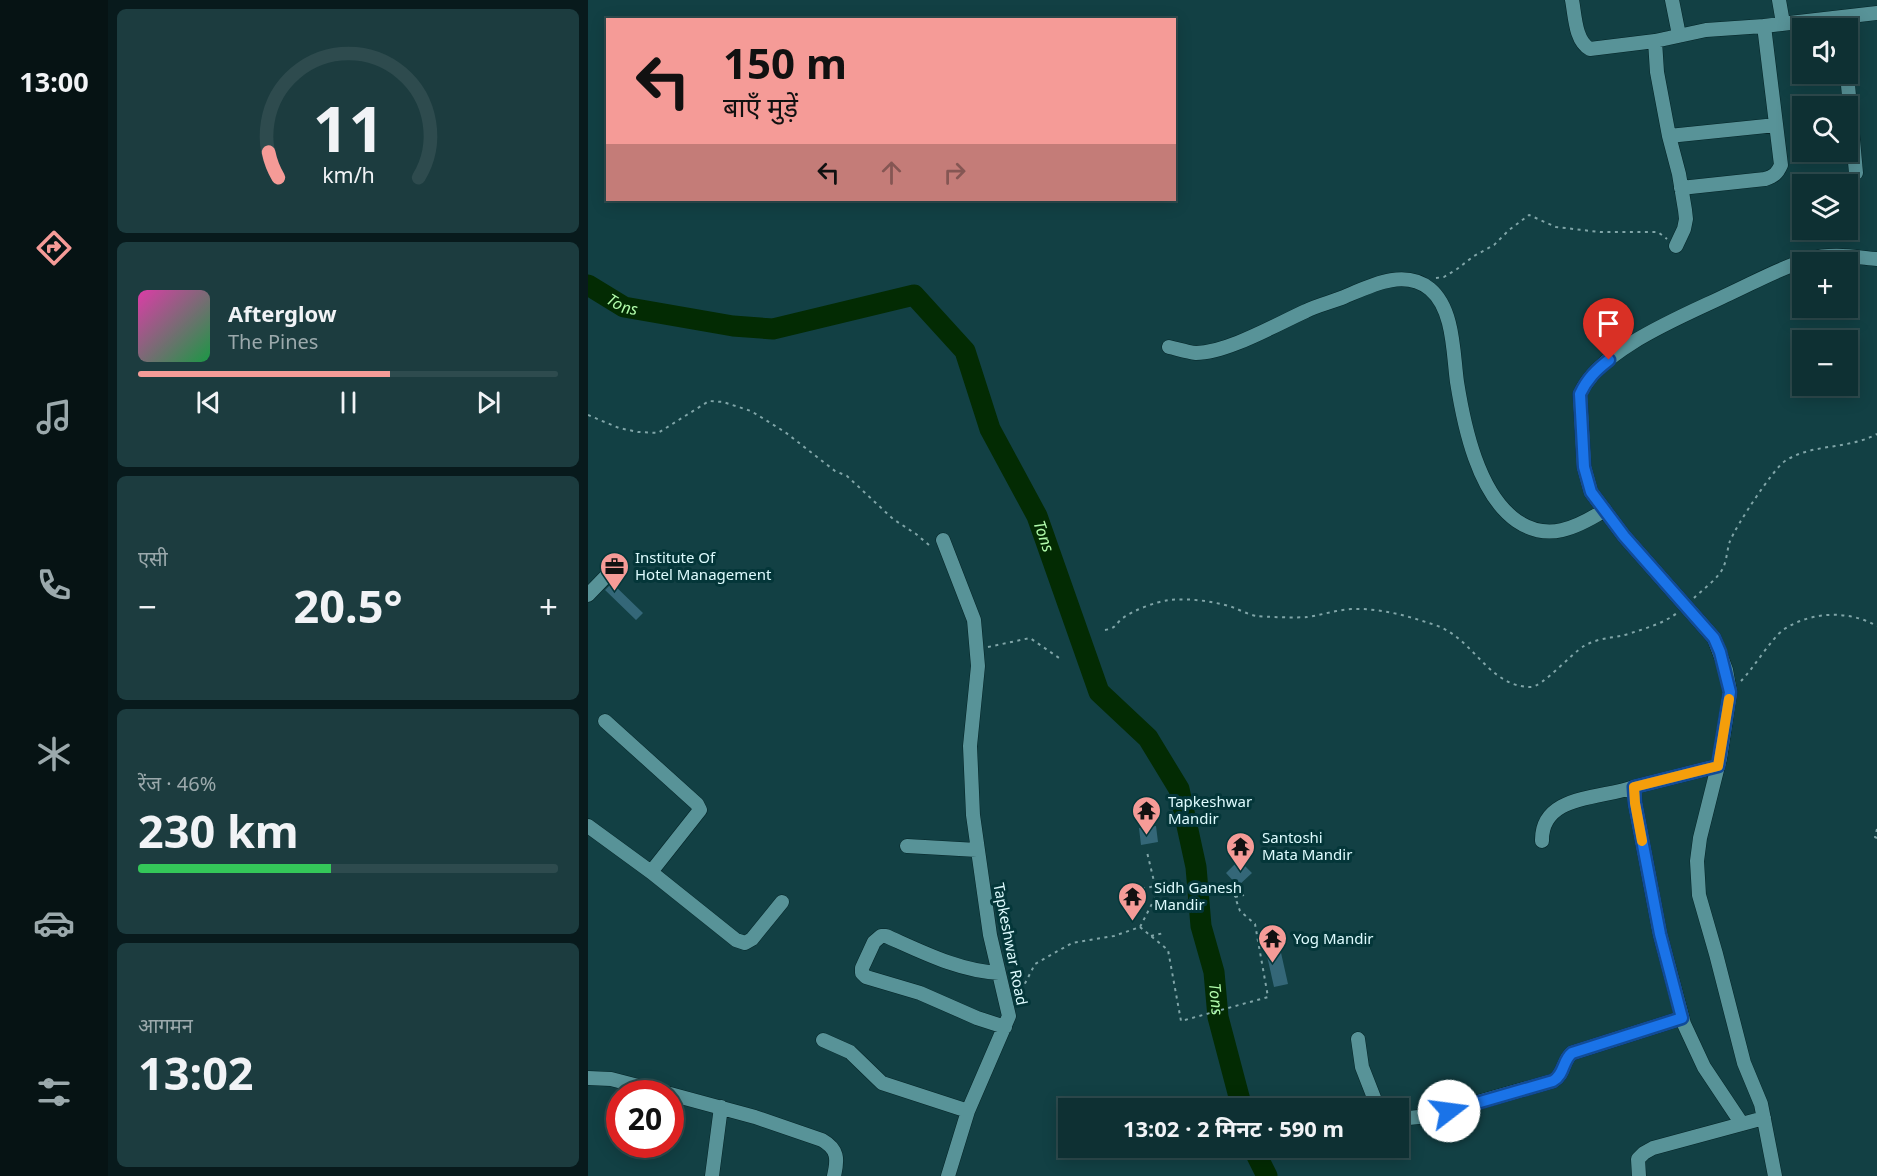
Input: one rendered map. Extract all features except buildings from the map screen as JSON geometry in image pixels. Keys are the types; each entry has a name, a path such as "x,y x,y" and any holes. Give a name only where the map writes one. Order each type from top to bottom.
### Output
{"street":[{"path":"1572,0 1580,39 1583,46 1590,49 1655,41 1706,30 1877,13"},
{"path":"1672,0 1679,35"},
{"path":"1779,0 1784,23"},
{"path":"1681,188 1773,177 1781,165 1764,26"},
{"path":"1655,41 1657,72 1686,219 1676,246"},
{"path":"1848,84 1856,173"},
{"path":"1669,136 1776,124"},
{"path":"1774,1176 1761,1104 1744,1063 1699,895 1698,850 1718,766 1730,692 1714,638 1647,563 1591,492 1584,467 1580,394 1595,370 1649,333 1686,313 1807,260 1834,256 1877,259"},
{"path":"1169,347 1196,353 1241,342 1309,309 1377,283 1411,280 1428,287 1447,312 1465,421 1481,472 1495,499 1504,510 1525,526 1549,533 1568,529 1605,510"},
{"name":"Tapkeshwar Road","path":"943,540 974,620 978,666 970,746 973,815 990,935 1007,1021 968,1111 948,1176"},
{"path":"588,595 615,567"},
{"path":"605,721 697,804 700,810 651,872"},
{"path":"1542,841 1544,824 1554,810 1568,802 1718,766"},
{"path":"1634,787 1658,923 1682,1018 1692,1045 1704,1067 1742,1124"},
{"path":"588,826 651,872 736,940 745,943 752,939 782,902"},
{"path":"907,846 977,850"},
{"path":"999,973 981,972 961,966 886,936 880,936 874,942 862,968 862,973 866,977 920,993 977,1018 1007,1021"},
{"path":"1409,1118 1429,1116 1553,1081 1561,1074 1566,1058 1572,1053 1682,1018"},
{"path":"1358,1039 1362,1067 1374,1098"},
{"path":"823,1040 850,1052 882,1083 968,1111"},
{"path":"588,1078 618,1080"},
{"path":"684,1098 721,1107 830,1144 836,1151 834,1176"},
{"path":"712,1176 721,1107"},
{"path":"1639,1176 1638,1160 1653,1148 1764,1118"}],"path":[{"path":"1428,287 1437,277 1444,277 1494,245 1529,215 1556,227 1600,232 1658,232 1676,246"},
{"path":"588,415 597,421 618,428 658,433 709,401 723,402 751,411 785,432 836,471 847,476 893,519 929,545 943,540"},
{"path":"1105,630 1114,628 1123,619 1139,610 1166,600 1185,599 1228,606 1256,616 1306,617 1349,609 1398,613 1447,629 1459,637 1477,658 1512,685 1535,687 1582,648 1597,639 1630,634 1666,621 1687,606 1723,569 1730,541 1738,524 1774,470 1784,462 1812,449 1859,443 1877,434"},
{"path":"1730,692 1744,679 1782,631 1796,624 1810,618 1848,614 1863,618 1877,626"},
{"path":"976,649 1030,638 1059,658"},
{"path":"1877,829 1875,837 1877,837"},
{"path":"1007,1021 1035,964 1072,943 1114,936 1140,927 1157,894 1147,852"},
{"path":"1142,889 1155,886"},
{"path":"1140,927 1168,950 1181,1021 1268,997 1255,924 1240,911 1235,897 1235,887"},
{"path":"1235,897 1245,896"},
{"path":"1151,936 1164,933"}],"waterway":[{"name":"Tons","path":"588,285 624,307 733,326 773,329 914,295 965,351 990,429 1037,516 1099,692 1148,738 1179,789 1196,867 1201,926 1214,972 1218,1017 1239,1098"},
{"name":"Tons","path":"1258,1158 1267,1176"}],"slow traffic":[{"path":"1642,841 1634,787 1718,766 1729,699"}],"place":[{"name":"Institute Of Hotel Management","path":"614,592"},
{"name":"Tapkeshwar Mandir","path":"1147,836"},
{"name":"Santoshi Mata Mandir","path":"1241,872"},
{"name":"Sidh Ganesh Mandir","path":"1133,922"},
{"name":"Yog Mandir","path":"1272,964"}],"route":[{"path":"1449,1111 1553,1081 1561,1074 1566,1058 1572,1053 1682,1018 1660,934 1644,855 1634,787 1718,766 1730,692 1726,670 1714,638 1624,536 1591,492 1584,467 1580,394 1595,370 1609,360"}]}
